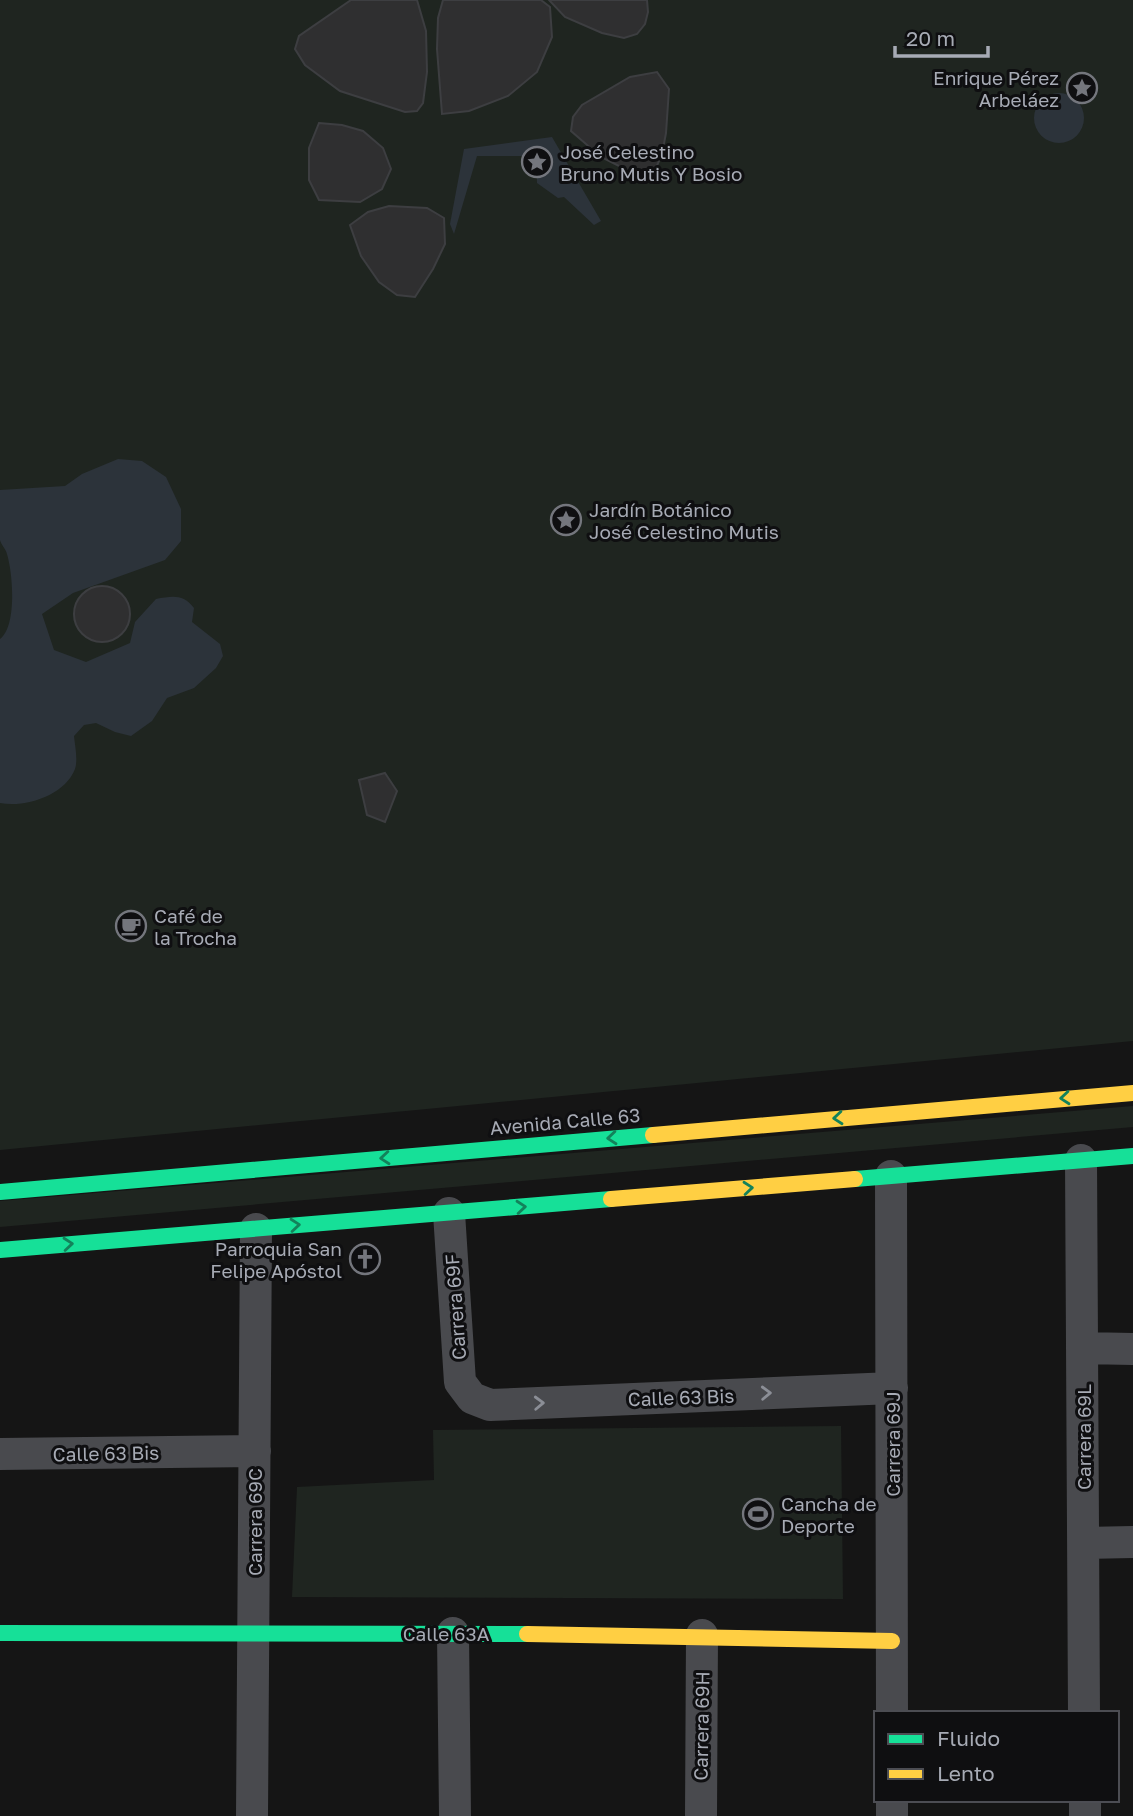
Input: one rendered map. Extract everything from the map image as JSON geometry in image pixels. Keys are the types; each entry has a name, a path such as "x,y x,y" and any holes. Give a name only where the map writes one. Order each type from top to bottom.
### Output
{"main road":[{"name":"Avenida Calle 63","path":"0,1192 1133,1093"},
{"path":"0,1250 1133,1156"},
{"name":"Calle 63A","path":"0,1633 702,1635 892,1641"}],"street":[{"name":"Carrera 69L","path":"1081,1160 1084,1711"},
{"name":"Carrera 69J","path":"891,1176 892,1711"},
{"name":"Carrera 69F","path":"449,1213 460,1382 472,1398"},
{"name":"Carrera 69C","path":"252,1816 256,1228"},
{"path":"1083,1348 1133,1349"},
{"name":"Calle 63 Bis","path":"472,1398 490,1405 892,1388"},
{"name":"Calle 63 Bis","path":"0,1454 255,1451"},
{"path":"1084,1543 1133,1542"},
{"path":"453,1633 454,1816"},
{"name":"Carrera 69H","path":"701,1816 702,1635"}],"shaded area":[{"name":"Jardín Botánico José Celestino Mutis","path":"0,0 1133,0 1133,1041 0,1150"},
{"path":"1059,93 1076,101 1084,118 1076,135 1059,143 1042,135 1034,118 1042,101"},
{"path":"552,137 601,221 594,225 564,197 558,198 537,183 536,156 477,156 454,234 450,224 464,149"},
{"path":"118,459 142,461 166,477 181,509 181,541 165,560 73,593 42,614 54,650 86,662 130,643 135,622 156,599 173,597 186,600 194,608 192,622 220,644 223,656 216,668 194,688 167,698 152,721 131,736 96,723 84,725 74,736 75,769 63,786 54,793 33,801 0,803 0,639 9,623 12,586 9,563 0,540 0,490 65,486 82,474"},
{"path":"1133,1106 1133,1127 0,1227 0,1201"},
{"path":"841,1426 843,1599 292,1597 297,1487 434,1480 433,1430"}],"building":[{"path":"351,0 417,0 426,31 427,72 423,103 417,111 405,112 340,91 305,65 295,49 299,36"},
{"path":"443,0 541,0 550,7 552,37 537,72 508,96 469,111 442,114 437,49 438,18"},
{"path":"549,0 647,0 648,12 645,24 637,34 624,38 602,33 565,17"},
{"path":"657,72 669,89 666,133 662,154 653,175 627,170 601,157 571,131 573,117 582,105 630,77"},
{"path":"319,123 342,125 363,131 383,148 391,169 382,189 360,202 319,200 309,180 309,148"},
{"path":"389,206 427,208 444,218 445,244 415,297 397,295 379,282 361,256 350,225 368,212"},
{"path":"102,586 117,591 125,599 130,614 125,629 117,637 102,642 87,637 79,629 74,614 79,599 87,591"},
{"path":"385,773 397,791 385,822 367,815 359,780"}],"traffic: fast":[{"path":"0,1192 653,1135"},
{"path":"855,1179 1133,1156"},
{"path":"0,1250 611,1199"},
{"path":"0,1633 527,1634"}],"traffic: slow":[{"path":"653,1135 1133,1093"},
{"path":"611,1199 855,1179"},
{"path":"527,1634 892,1641"}],"place":[{"name":"Enrique Pérez Arbeláez","path":"1082,88"},
{"name":"José Celestino Bruno Mutis Y Bosio","path":"537,162"},
{"name":"Jardín Botánico José Celestino Mutis","path":"566,520"},
{"name":"Café de la Trocha","path":"131,926"},
{"name":"Parroquia San Felipe Apóstol","path":"365,1259"},
{"name":"Cancha de Deporte","path":"758,1514"}]}
